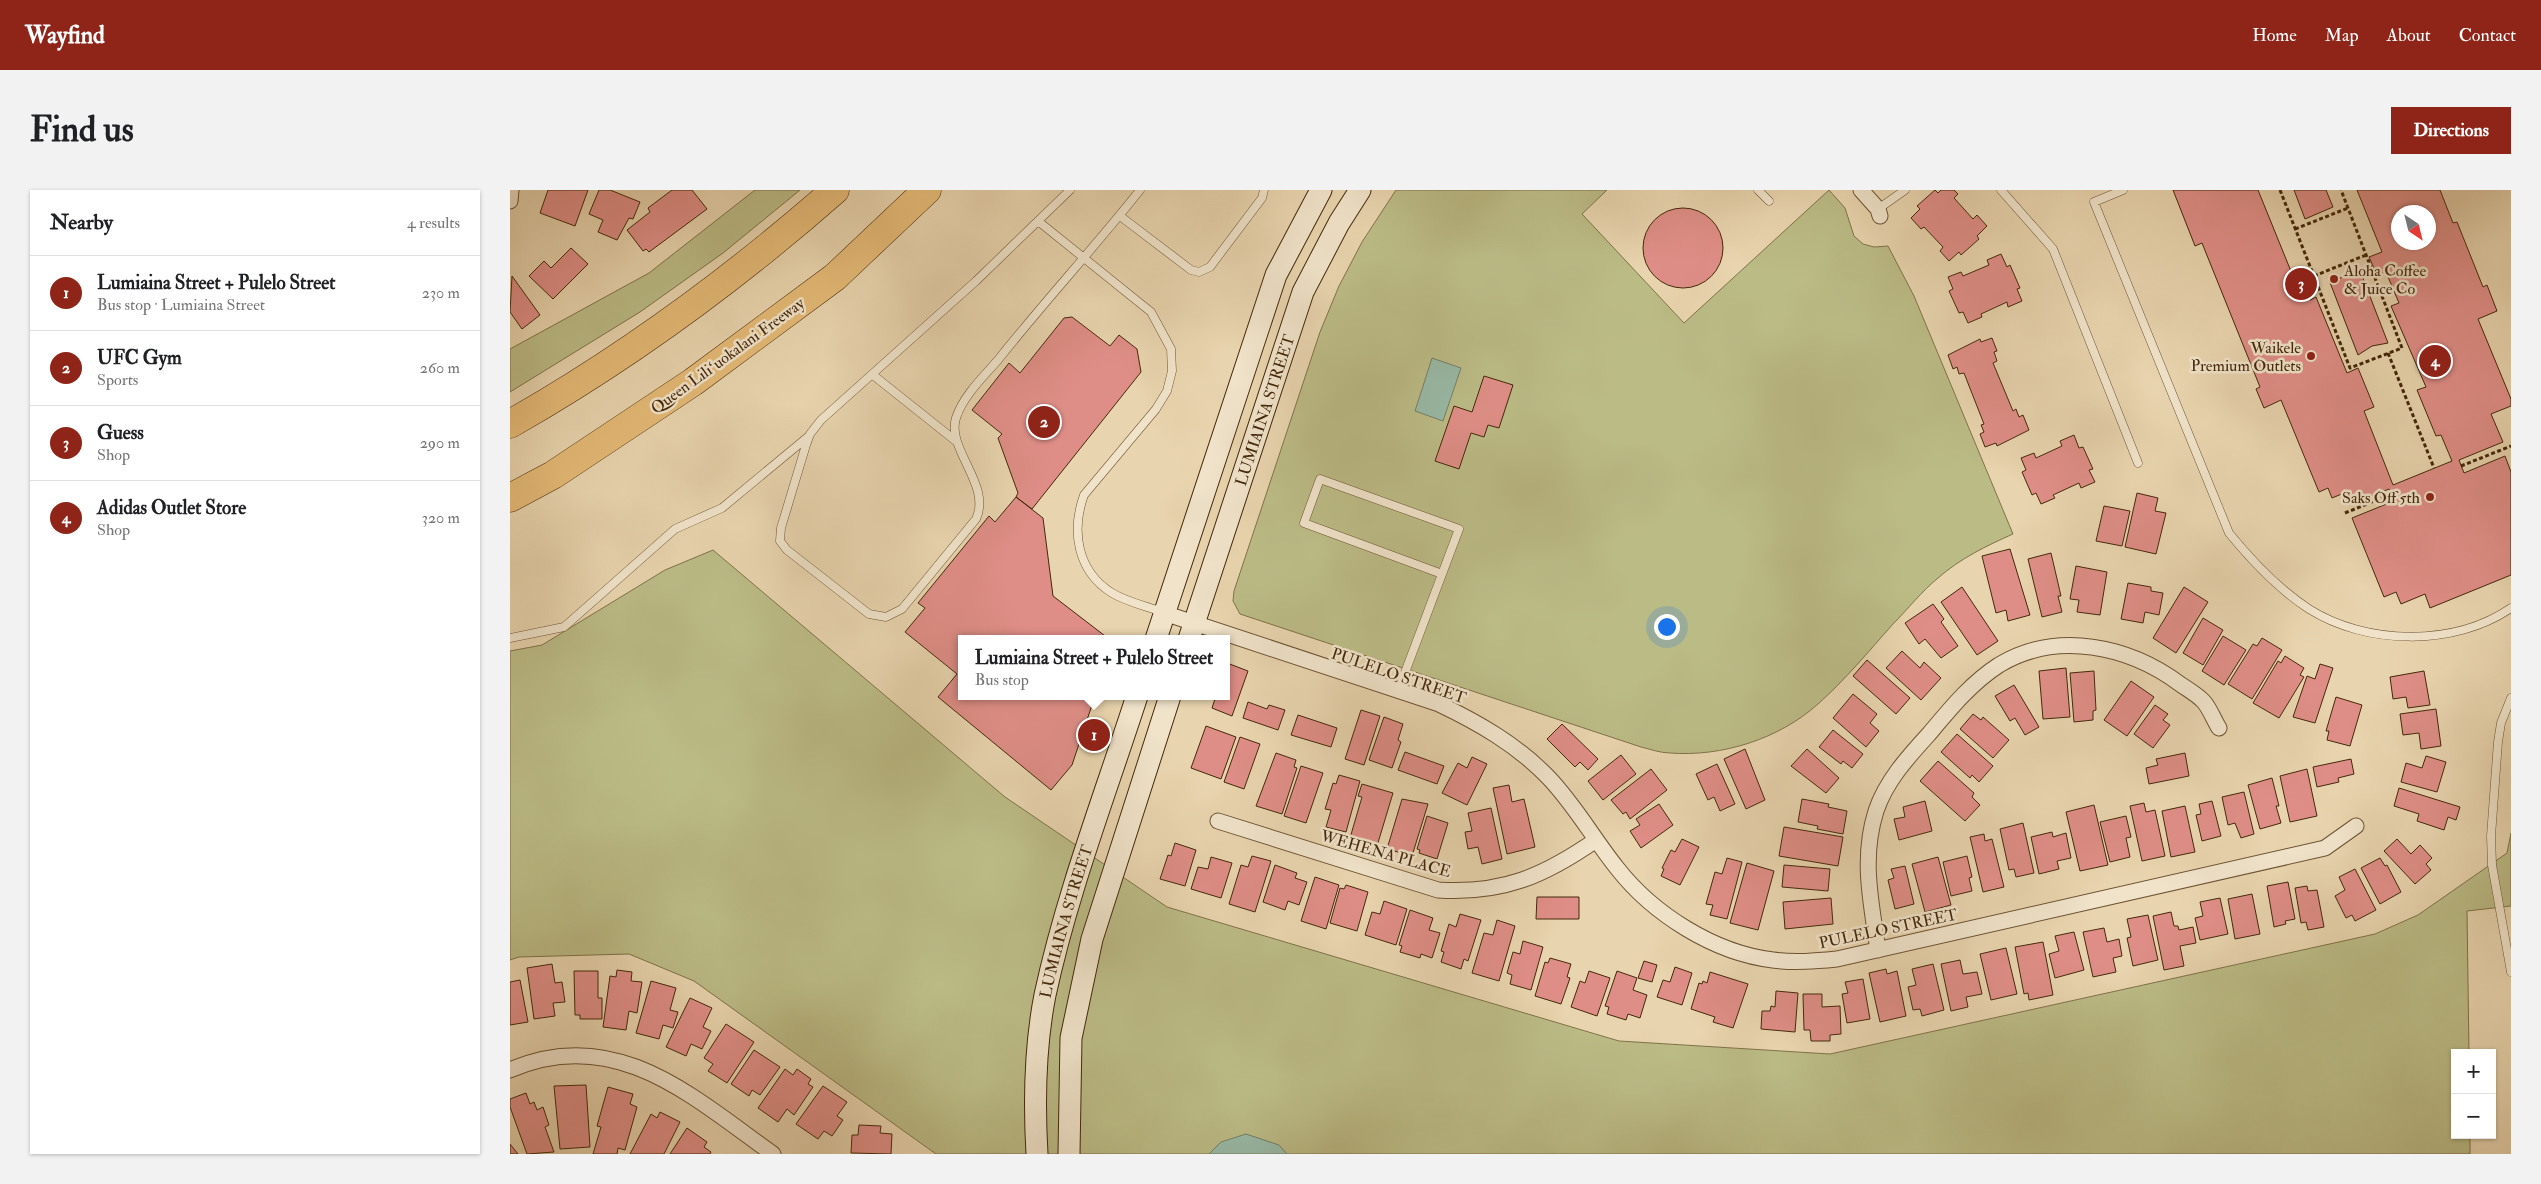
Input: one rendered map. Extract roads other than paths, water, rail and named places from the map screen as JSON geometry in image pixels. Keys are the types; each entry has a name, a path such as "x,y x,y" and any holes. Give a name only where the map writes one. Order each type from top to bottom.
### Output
{"highway":[{"path":"510,424 610,362 694,304 798,222 835,190"},
{"name":"Queen Liliʻuokalani Freeway","path":"510,498 553,475 693,382 835,277 926,190"}],"main road":[{"name":"LUMIAINA STREET","path":"1157,635 1276,275 1321,190"},
{"name":"LUMIAINA STREET","path":"1191,631 1303,292 1339,223 1360,190"},
{"name":"LUMIAINA STREET","path":"1037,1154 1035,1115 1038,1054 1045,996 1083,859 1136,700"},
{"name":"LUMIAINA STREET","path":"1069,1154 1071,1038 1092,939 1169,700"}],"street":[{"path":"510,201 511,190"},
{"path":"1861,190 1879,213"},
{"name":"PULELO STREET","path":"1164,613 1191,631 1205,635"},
{"name":"PULELO STREET","path":"1230,642 1439,704 1500,736 1548,776 1567,798 1596,840 1631,884 1660,909 1705,939 1740,953 1772,960 1801,962 1837,959 2325,848 2356,826"},
{"path":"1878,950 1866,858 1877,810 1902,764 1962,696 1999,665 2018,656 2050,648 2092,646 2114,650 2147,663 2204,701 2219,728"},
{"name":"WEHENA PLACE","path":"1218,821 1438,890 1463,892 1488,890 1520,883 1550,870 1596,840"},
{"path":"510,1070 542,1060 568,1057 597,1057 623,1062 674,1083 773,1154"}],"lane":[{"path":"510,638 564,628 675,529 722,508 810,434 821,420 872,375 1070,190"},
{"path":"810,434 781,528 780,541 787,550 866,612 882,617 895,614 902,609 978,514 980,496 954,429 955,419 966,399 1140,190"},
{"path":"1120,216 1185,265 1199,272 1210,267 1262,198 1264,190"},
{"path":"1758,190 1769,201"},
{"path":"1879,213 1905,190"},
{"path":"2001,190 2053,249 2138,464"},
{"path":"2123,190 2094,202 2229,533 2251,559 2270,579 2309,609 2339,624 2370,633 2434,635 2468,629 2511,608"},
{"path":"1038,221 1151,312 1162,328 1171,349 1172,372 1167,391 1156,409 1084,495 1078,512 1077,530 1080,551 1094,578 1113,594 1164,613"},
{"path":"872,375 958,442"},
{"path":"1398,692 1459,529 1320,478 1304,523 1442,574"},
{"path":"2511,698 2501,723 2498,742 2491,836 2492,865 2511,967"},
{"path":"2502,923 2511,921"}],"place":[{"name":"Aloha Coffee & Juice Co","path":"2334,279"},
{"name":"Guess","path":"2301,284"},
{"name":"Waikele Premium Outlets","path":"2311,356"},
{"name":"Adidas Outlet Store","path":"2435,361"},
{"name":"UFC Gym","path":"1044,422"},
{"name":"Saks Off 5th","path":"2430,497"},
{"name":"Lumiaina Street + Pulelo Street","path":"1094,735"}]}
